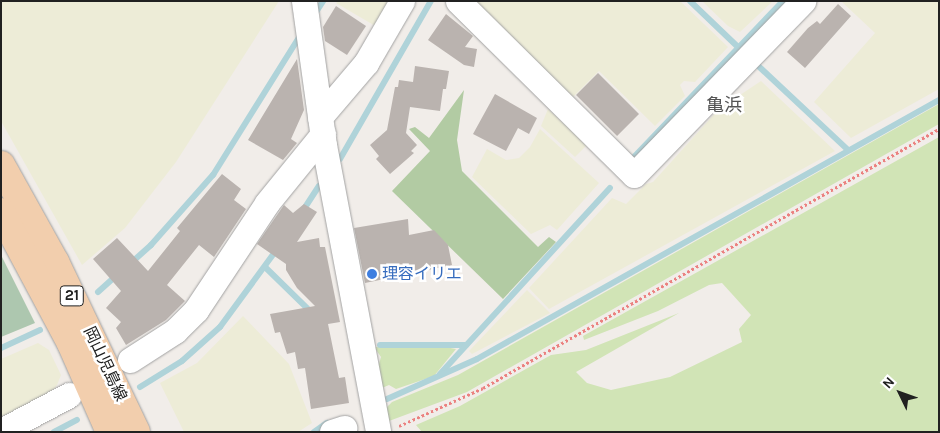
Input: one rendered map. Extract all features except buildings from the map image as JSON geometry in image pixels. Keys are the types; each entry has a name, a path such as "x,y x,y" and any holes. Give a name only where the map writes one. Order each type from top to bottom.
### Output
{"main road":[{"name":"岡山児島線","path":"1,165 60,271 136,432"},
{"name":"岡山児島線","path":"1,212 71,343 110,432"}],"street":[{"path":"130,360 175,331 196,310 267,203 366,63 402,1"},
{"path":"458,1 634,175 803,1"},
{"path":"304,4 321,125 387,430"},
{"path":"1,431 70,395"}],"path":[{"path":"387,430 483,388 939,129"}],"green space":[{"path":"1,1 279,1 176,162 125,228 82,265 1,121"},
{"path":"338,1 392,1 377,27 336,3"},
{"path":"472,1 680,1 728,47 695,82 684,81 680,85 685,96 655,126 599,71 570,100"},
{"path":"702,1 773,1 740,32 728,26"},
{"path":"841,1 939,1 939,89 851,138 814,102 875,33"},
{"path":"761,81 835,151 549,309 529,288 612,198 626,204 646,184 653,182 719,109"},
{"path":"464,90 457,140 462,171 538,247 549,237 556,242 503,299 392,191 430,151 409,129 415,127 429,138"},
{"path":"939,104 939,124 467,392 389,421 386,408 392,402 458,375"},
{"path":"548,109 587,145 575,157 541,126"},
{"path":"540,129 599,183 557,230 550,225 531,234 472,177 487,149 506,160 519,158 530,147"},
{"path":"939,137 939,432 422,432 416,425 460,406 551,355 586,350 679,313 576,372 587,383 611,390 670,377 742,342 739,329 751,315 722,283 709,285 658,311 584,340 583,336"},
{"path":"1,255 35,323 1,337"},
{"path":"527,290 550,313 472,354 469,351"},
{"path":"243,316 289,364 312,423 298,432 184,432 160,383 197,363"},
{"path":"38,343 49,350 61,375 57,385 50,395 1,417 1,359"},
{"path":"374,347 445,347 456,349 434,376 396,389 389,385 382,388 378,367 381,357"}],"waterway":[{"path":"314,15 323,1"},
{"path":"340,159 431,1"},
{"path":"690,1 740,49"},
{"path":"632,159 783,1"},
{"path":"131,263 151,245 213,175 301,34"},
{"path":"753,61 848,150"},
{"path":"387,399 477,359 939,100"},
{"path":"302,212 319,186"},
{"path":"440,374 610,188"},
{"path":"140,387 182,361 220,327 277,249"},
{"path":"265,267 312,313"},
{"path":"98,292 117,275"},
{"path":"1,348 40,330"},
{"path":"380,345 466,345"},
{"path":"54,432 77,420"},
{"path":"314,432 327,423"}],"place":[{"name":"理容イリエ","path":"372,274"}],"district":[{"name":"亀浜","path":"724,105"}]}
